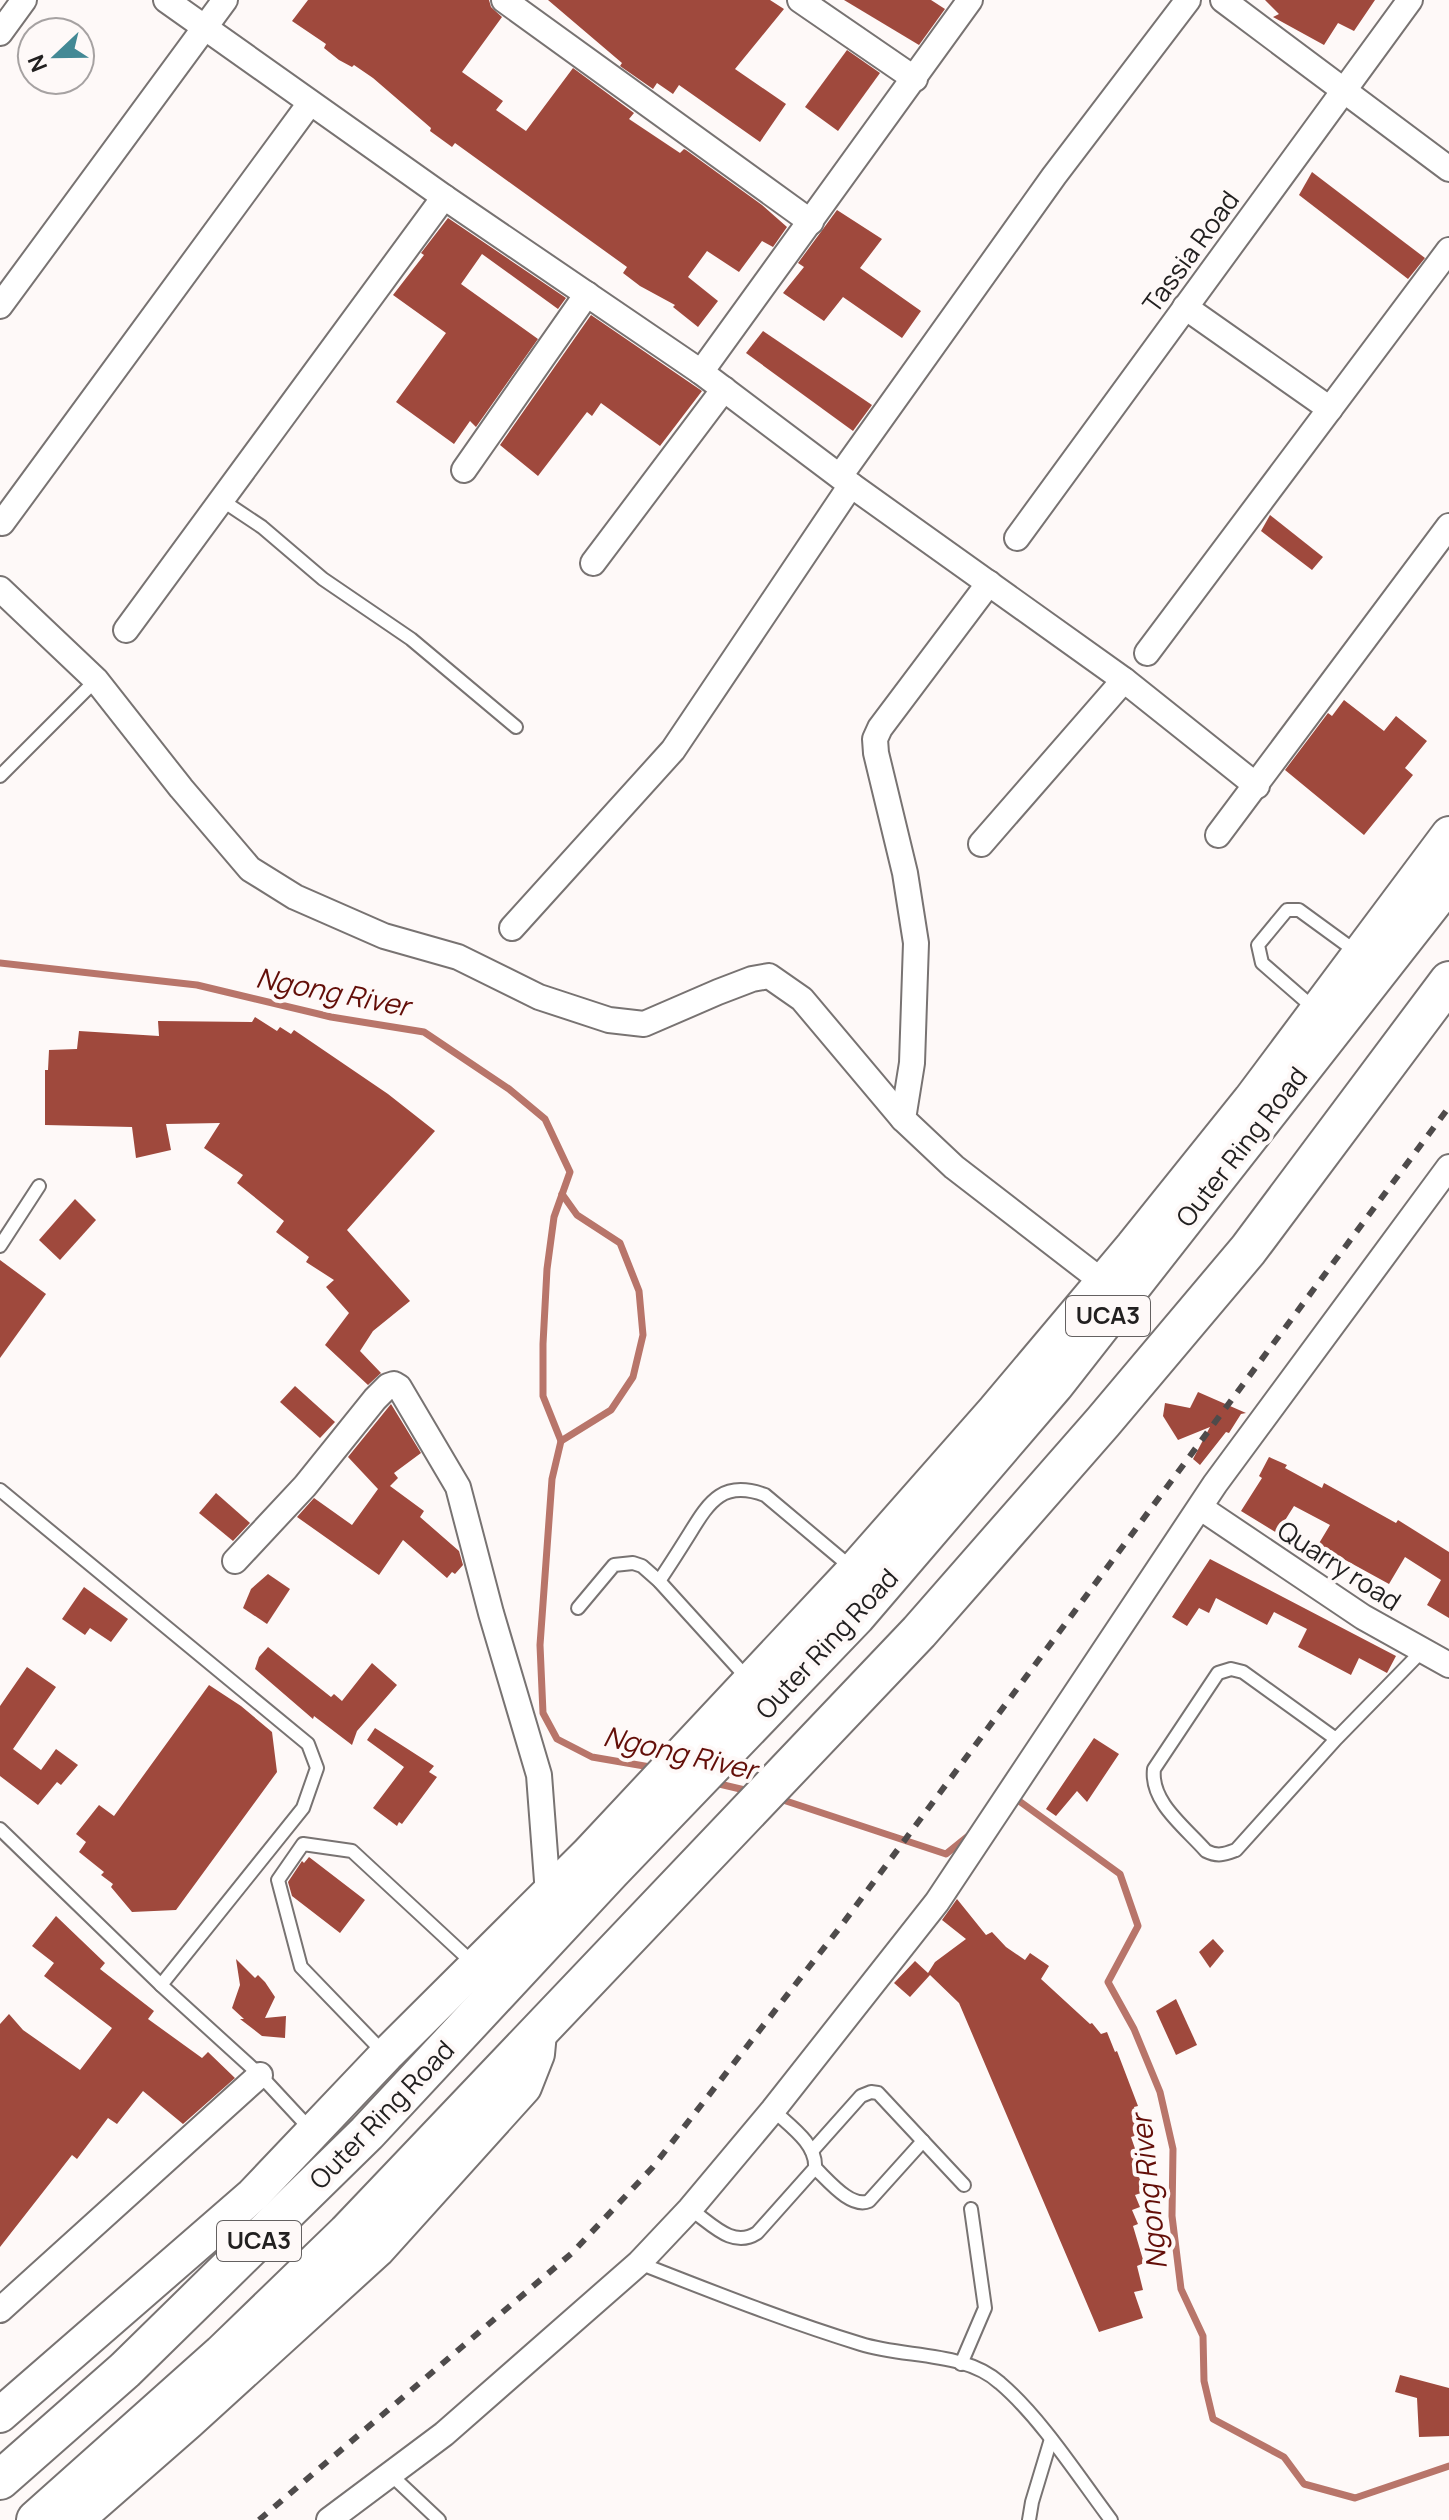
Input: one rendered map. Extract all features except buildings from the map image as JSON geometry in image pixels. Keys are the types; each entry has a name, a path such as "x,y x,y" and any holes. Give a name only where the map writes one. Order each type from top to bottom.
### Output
{"main road":[{"name":"UCA3","path":"729,1726 750,1682 995,1410 1251,1099 1449,834"},
{"name":"Outer Ring Road","path":"0,2480 210,2290 367,2133 600,1863 729,1726 856,1616 1054,1385 1449,881"},
{"name":"UCA3","path":"36,2520 200,2374 324,2255 919,1632 1248,1250 1449,981"},
{"path":"1237,1154 1251,1099"},
{"path":"861,1562 920,1543"},
{"name":"UCA3","path":"0,2414 253,2195 386,2055 548,1894 600,1863"},
{"path":"76,2520 200,2412 377,2250 524,2087 537,2054 539,2033"}],"street":[{"path":"0,33 24,0"},
{"path":"166,0 444,197 701,372 1124,680 1257,786"},
{"path":"0,306 225,0"},
{"path":"504,0 811,222"},
{"path":"800,0 915,79"},
{"path":"701,372 970,0"},
{"path":"512,928 673,750 846,480 1054,176 1188,0"},
{"path":"1223,0 1449,169"},
{"name":"Tassia Road","path":"1017,538 1410,0"},
{"path":"2,523 310,103"},
{"path":"126,630 444,197"},
{"path":"1147,653 1449,250"},
{"path":"464,470 587,294"},
{"path":"1185,307 1330,409"},
{"path":"593,563 724,389"},
{"path":"1218,835 1449,526"},
{"path":"903,1119 912,1063 916,943 905,873 875,739 880,728 989,583"},
{"path":"0,589 96,680 250,869 295,897 384,936 458,957 539,997 609,1020 644,1024 718,992 769,976 802,999 903,1119 954,1167 1103,1282"},
{"path":"981,844 1124,680"},
{"path":"329,2520 444,2434 639,2263 690,2209 773,2110 894,1960 991,1823 1025,1767 1215,1484 1449,1167"},
{"path":"235,1561 305,1486 368,1406 388,1386 394,1384 399,1387 458,1487 539,1775 548,1894"},
{"name":"Quarry road","path":"1201,1508 1363,1617 1449,1665"},
{"path":"0,2310 260,2075"}],"lane":[{"path":"223,501 262,527 323,579 411,639 516,727"},
{"path":"0,776 96,680"},
{"path":"1316,1010 1262,963 1258,945 1287,910 1299,910 1358,954"},
{"path":"0,1246 39,1186"},
{"path":"0,1490 308,1744 317,1768 303,1808 161,1985"},
{"path":"659,1581 709,1502 734,1490 751,1490 765,1495 861,1562"},
{"path":"578,1608 614,1565 633,1563 642,1566 750,1682"},
{"path":"1336,1739 1243,1672 1231,1669 1218,1673 1154,1769 1152,1783 1158,1797 1206,1851 1224,1855 1236,1850 1336,1739 1422,1651"},
{"path":"0,1829 161,1985 260,2075 312,2131"},
{"path":"386,2055 301,1967 278,1880 303,1844 352,1851 476,1966"},
{"path":"812,2151 861,2096 878,2093 964,2185"},
{"path":"690,2209 734,2239 747,2239 757,2233 815,2168 816,2158 812,2151 773,2110"},
{"path":"815,2168 853,2202 863,2204 923,2141"},
{"path":"961,2364 985,2308 971,2209"},
{"path":"639,2263 779,2318 866,2346 978,2368 1000,2382 1051,2439 1111,2520"},
{"path":"1029,2520 1051,2439"},
{"path":"390,2474 439,2520"}],"waterway":[{"name":"Ngong River","path":"0,963 197,985 331,1017 424,1032 509,1089 545,1119 570,1172 554,1217 547,1269 543,1344 543,1396 561,1441 552,1479 540,1645 543,1713 557,1739 592,1757 656,1768"},
{"path":"561,1441 611,1410 633,1377 643,1335 639,1291 620,1243 577,1215 562,1194"},
{"name":"Ngong River","path":"715,1783 749,1791"},
{"name":"Ngong River","path":"777,1798 946,1854 972,1833"},
{"name":"Ngong River","path":"1013,1800 1015,1798 1120,1874 1138,1926 1108,1982 1134,2029 1160,2092 1173,2149 1172,2216 1181,2289 1203,2336 1204,2381 1213,2419 1284,2457 1304,2484 1355,2498 1449,2466"}],"railway":[{"path":"259,2520 572,2253 652,2168 841,1926 1449,1107"}]}
